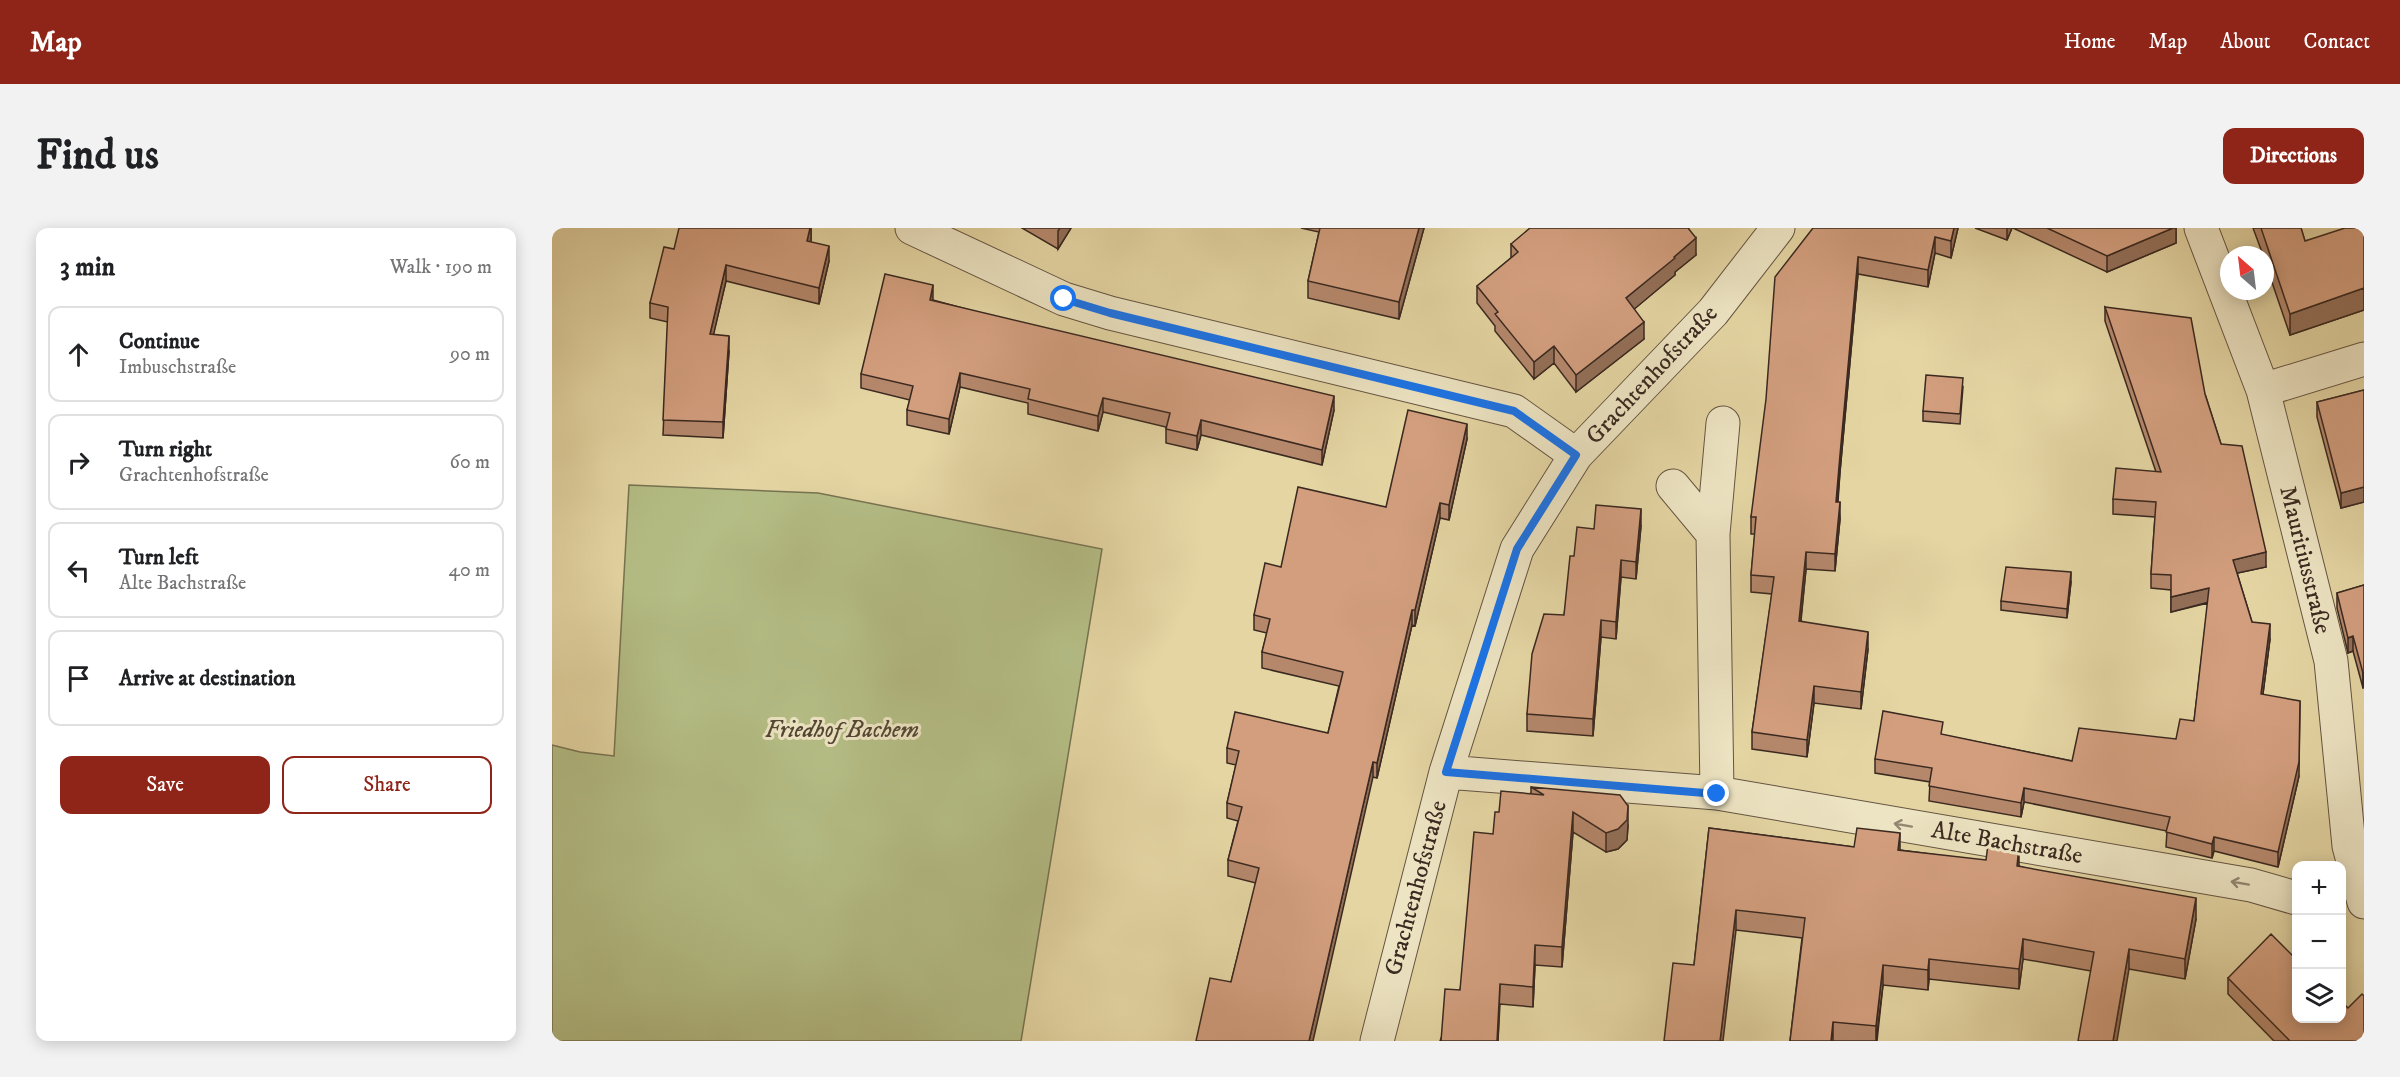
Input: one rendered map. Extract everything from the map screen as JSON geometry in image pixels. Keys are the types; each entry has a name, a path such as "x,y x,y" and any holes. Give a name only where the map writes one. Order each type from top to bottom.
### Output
{"street":[{"path":"912,228 949,235 1064,299 1110,313 1514,411 1576,455"},
{"name":"Grachtenhofstraße","path":"1377,1041 1446,772 1517,549 1576,455 1713,312 1778,228"},
{"name":"Mauritiusstraße","path":"2201,228 2263,390 2331,661 2349,846 2364,902"},
{"path":"2263,390 2364,359"},
{"path":"1717,794 1713,534 1723,423"},
{"path":"1673,486 1713,534"},
{"name":"Alte Bachstraße","path":"1446,772 1717,794 2251,885 2292,897"},
{"path":"2346,913 2364,918"}],"green space":[{"name":"Friedhof Bachem","path":"629,485 818,493 1102,549 1021,1041 552,1041 552,745 580,752 614,756"}],"building":[{"path":"679,228 810,228 807,241 829,246 819,288 726,265 710,334 729,336 723,422 663,420 668,307 650,303 664,247 674,249"},
{"path":"1320,228 1419,228 1399,302 1308,281"},
{"path":"1530,228 1688,228 1696,238 1626,298 1644,322 1576,375 1554,346 1534,362 1495,314 1498,312 1477,286 1518,252 1511,244"},
{"path":"1813,228 1954,228 1951,241 1935,237 1928,270 1858,257 1836,502 1840,502 1835,554 1806,552 1799,621 1868,632 1861,692 1814,686 1807,740 1752,732 1774,577 1751,575 1756,517 1751,517 1766,399 1775,277"},
{"path":"2047,228 2173,228 2107,256"},
{"path":"2261,228 2301,228 2305,241 2345,228 2364,228 2364,288 2290,314 2274,267 2274,246 2267,246"},
{"path":"885,274 933,285 930,300 1334,396 1322,450 1201,420 1197,436 1166,429 1170,413 1103,398 1098,416 1028,399 1030,389 960,373 949,419 907,410 913,386 861,374"},
{"path":"2105,307 2191,318 2205,394 2221,444 2242,446 2266,552 2233,560 2252,622 2270,624 2261,694 2300,701 2299,762 2278,852 2214,837 2212,844 2166,832 2170,817 2024,788 2021,803 1929,786 1932,768 1875,759 1883,711 1943,722 1941,734 2072,761 2079,728 2176,739 2180,719 2194,721 2209,588 2171,597 2171,575 2151,574 2156,502 2113,499 2116,468 2161,472"},
{"path":"1926,375 1963,378 1960,414 1923,411"},
{"path":"2364,390 2364,487 2341,493 2317,402"},
{"path":"1408,410 1467,424 1449,505 1440,503 1415,610 1412,610 1377,763 1373,762 1309,1041 1196,1041 1210,978 1231,982 1259,868 1228,860 1242,807 1227,803 1239,751 1227,748 1235,712 1328,733 1343,672 1262,652 1270,619 1254,615 1265,563 1281,567 1298,487 1386,507"},
{"path":"1596,505 1641,509 1636,562 1621,560 1616,622 1601,620 1593,719 1527,714 1532,654 1544,614 1564,615 1570,556 1574,556 1577,527 1594,529"},
{"path":"2006,567 2071,572 2067,609 2001,601"},
{"path":"2364,585 2363,673 2353,636 2348,638 2337,593"},
{"path":"1531,787 1620,795 1628,806 1627,820 1618,829 1606,833 1573,812 1562,947 1535,945 1533,987 1500,984 1497,1041 1441,1041 1445,989 1460,990 1474,832 1493,834 1495,812 1499,812 1501,791 1544,795"},
{"path":"1709,828 1854,847 1857,828 1900,833 1898,850 1986,860 1988,844 2019,847 2017,866 2196,898 2185,959 2129,949 2113,1041 2078,1041 2094,952 2023,939 2019,969 1929,959 1928,970 1883,965 1876,1026 1833,1022 1831,1041 1790,1041 1805,918 1736,910 1720,1041 1664,1041 1673,963 1694,965"},
{"path":"2271,934 2292,955 2292,1023 2346,1023 2346,1006 2348,1008 2362,994 2364,996 2364,1041 2290,1041 2228,978"}],"route":[{"path":"1064,299 1110,313 1514,411 1576,455 1517,549 1446,772 1717,794"}]}
